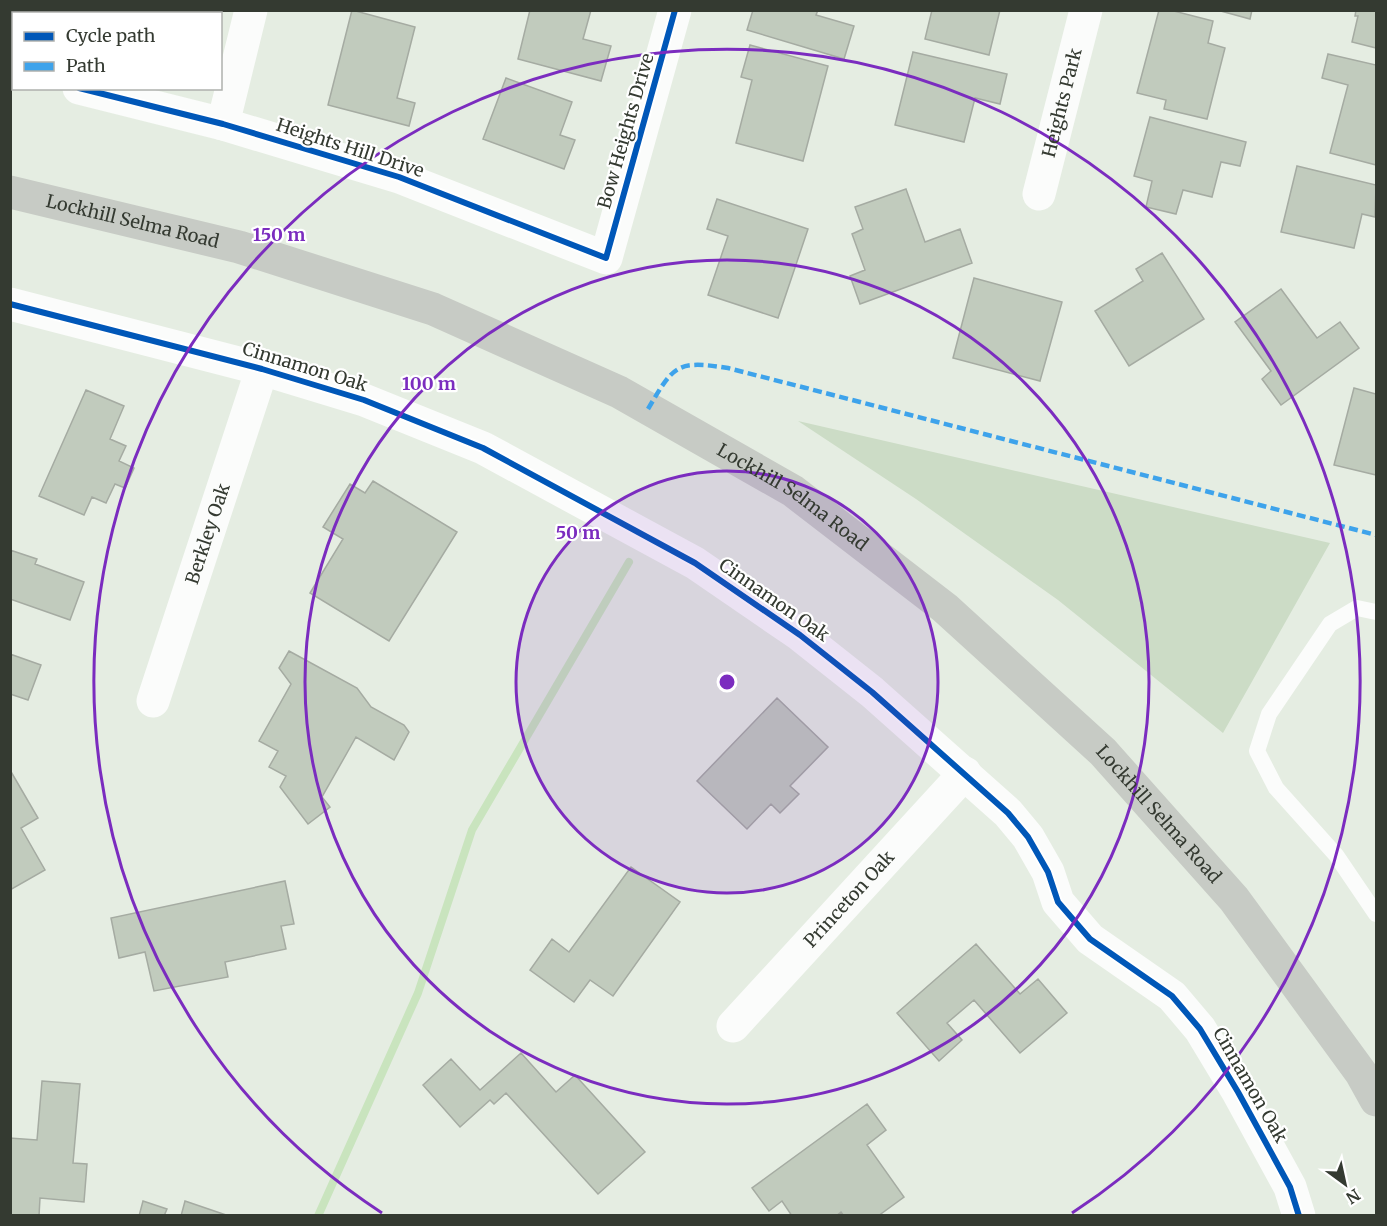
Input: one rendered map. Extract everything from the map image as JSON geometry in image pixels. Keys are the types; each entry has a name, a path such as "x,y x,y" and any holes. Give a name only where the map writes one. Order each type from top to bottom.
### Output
{"main road":[{"name":"Lockhill Selma Road","path":"10,192 239,246 433,309 619,392 794,491 945,608 1103,752 1234,899 1372,1079"}],"street":[{"path":"222,124 251,10"},
{"name":"Bow Heights Drive","path":"606,258 652,101 675,10"},
{"name":"Heights Park","path":"1039,194 1086,10"},
{"name":"Heights Hill Drive","path":"87,90 222,124 399,177 606,258"},
{"name":"Cinnamon Oak","path":"10,304 262,369 364,400 483,448 695,563 800,635 872,692 1008,813 1028,837 1048,872 1058,902 1090,939 1172,996 1200,1029 1285,1179 1299,1215"},
{"name":"Berkley Oak","path":"153,701 262,369"},
{"name":"Princeton Oak","path":"733,1026 965,773"}],"lane":[{"path":"1377,612 1357,608 1330,624 1269,714 1257,751 1276,788 1336,855 1377,914"}],"green space":[{"path":"798,421 1330,543 1223,733 1058,600 916,499"}],"building":[{"path":"80,10 165,10 164,12 79,12"},
{"path":"352,10 415,27 397,98 415,103 409,126 328,105"},
{"path":"530,10 591,10 583,39 611,46 601,81 518,59"},
{"path":"753,10 818,10 816,15 854,26 844,59 747,30"},
{"path":"932,10 1000,10 989,55 925,39"},
{"path":"1159,10 1170,10 1213,21 1208,43 1225,48 1207,119 1164,109 1166,100 1137,93"},
{"path":"1217,10 1252,10 1250,19"},
{"path":"1356,10 1376,10 1376,48 1352,42 1358,16 1355,16"},
{"path":"750,45 828,66 803,161 736,143 752,80 741,77"},
{"path":"913,52 1007,74 1000,104 975,98 964,142 895,125"},
{"path":"1328,54 1376,65 1376,165 1330,153 1348,85 1322,78"},
{"path":"506,78 572,102 560,135 575,140 564,169 483,139"},
{"path":"1150,117 1246,142 1240,166 1221,162 1212,197 1183,190 1176,214 1146,207 1152,181 1134,176"},
{"path":"1297,166 1376,185 1375,217 1362,214 1354,248 1281,232"},
{"path":"906,189 925,242 960,229 972,263 860,304 850,276 865,270 852,234 863,229 855,207"},
{"path":"717,199 808,229 778,318 708,295 728,236 707,229"},
{"path":"1162,253 1204,319 1129,366 1095,311 1143,281 1136,269"},
{"path":"974,278 1062,302 1040,381 953,358"},
{"path":"1281,289 1317,338 1340,322 1359,348 1281,405 1262,379 1271,371 1235,322"},
{"path":"1354,388 1376,394 1376,475 1334,465"},
{"path":"86,390 124,406 110,439 126,446 119,461 134,468 125,488 115,484 106,503 92,497 84,515 39,496"},
{"path":"373,481 457,532 389,641 310,593 343,539 323,527 350,484 365,493"},
{"path":"10,550 37,559 35,564 84,582 70,620 10,599"},
{"path":"289,651 357,688 371,707 404,725 409,732 394,760 356,737 322,797 330,807 308,824 280,787 286,776 269,767 278,751 259,741 291,684 279,668"},
{"path":"10,654 41,665 28,700 10,694"},
{"path":"777,698 828,747 790,786 799,794 780,813 771,804 747,829 697,781"},
{"path":"10,770 38,818 21,828 45,870 10,890"},
{"path":"631,867 680,902 613,996 590,980 574,1002 530,970 552,939 569,952"},
{"path":"285,881 294,924 281,926 286,949 225,962 228,977 154,991 145,952 119,958 111,918"},
{"path":"976,944 1020,994 1038,979 1067,1013 1020,1053 974,1000 947,1023 962,1040 939,1061 897,1013"},
{"path":"521,1053 556,1092 575,1075 645,1152 598,1194 506,1093 494,1104 490,1100 460,1127 423,1085 451,1059 480,1090"},
{"path":"42,1081 80,1084 73,1163 87,1164 84,1202 40,1198 39,1216 10,1216 10,1138 37,1140"},
{"path":"867,1104 886,1130 867,1145 904,1197 878,1216 844,1216 841,1212 836,1216 792,1216 782,1201 769,1211 752,1188"},
{"path":"143,1201 167,1209 164,1216 139,1216"},
{"path":"185,1201 229,1216 181,1216"}],"waterway":[{"path":"318,1216 418,993 472,830 629,562"}],"marked path":[{"path":"648,409 664,383 678,369 697,365 728,368 1376,535"}],"cycle path":[{"path":"87,90 223,124 399,177 606,258 675,10"},
{"path":"10,304 262,369 364,400 483,448 695,563 800,635 872,692 1008,813 1028,837 1048,872 1058,902 1090,939 1172,996 1200,1029 1238,1092 1290,1187 1299,1216"}]}
